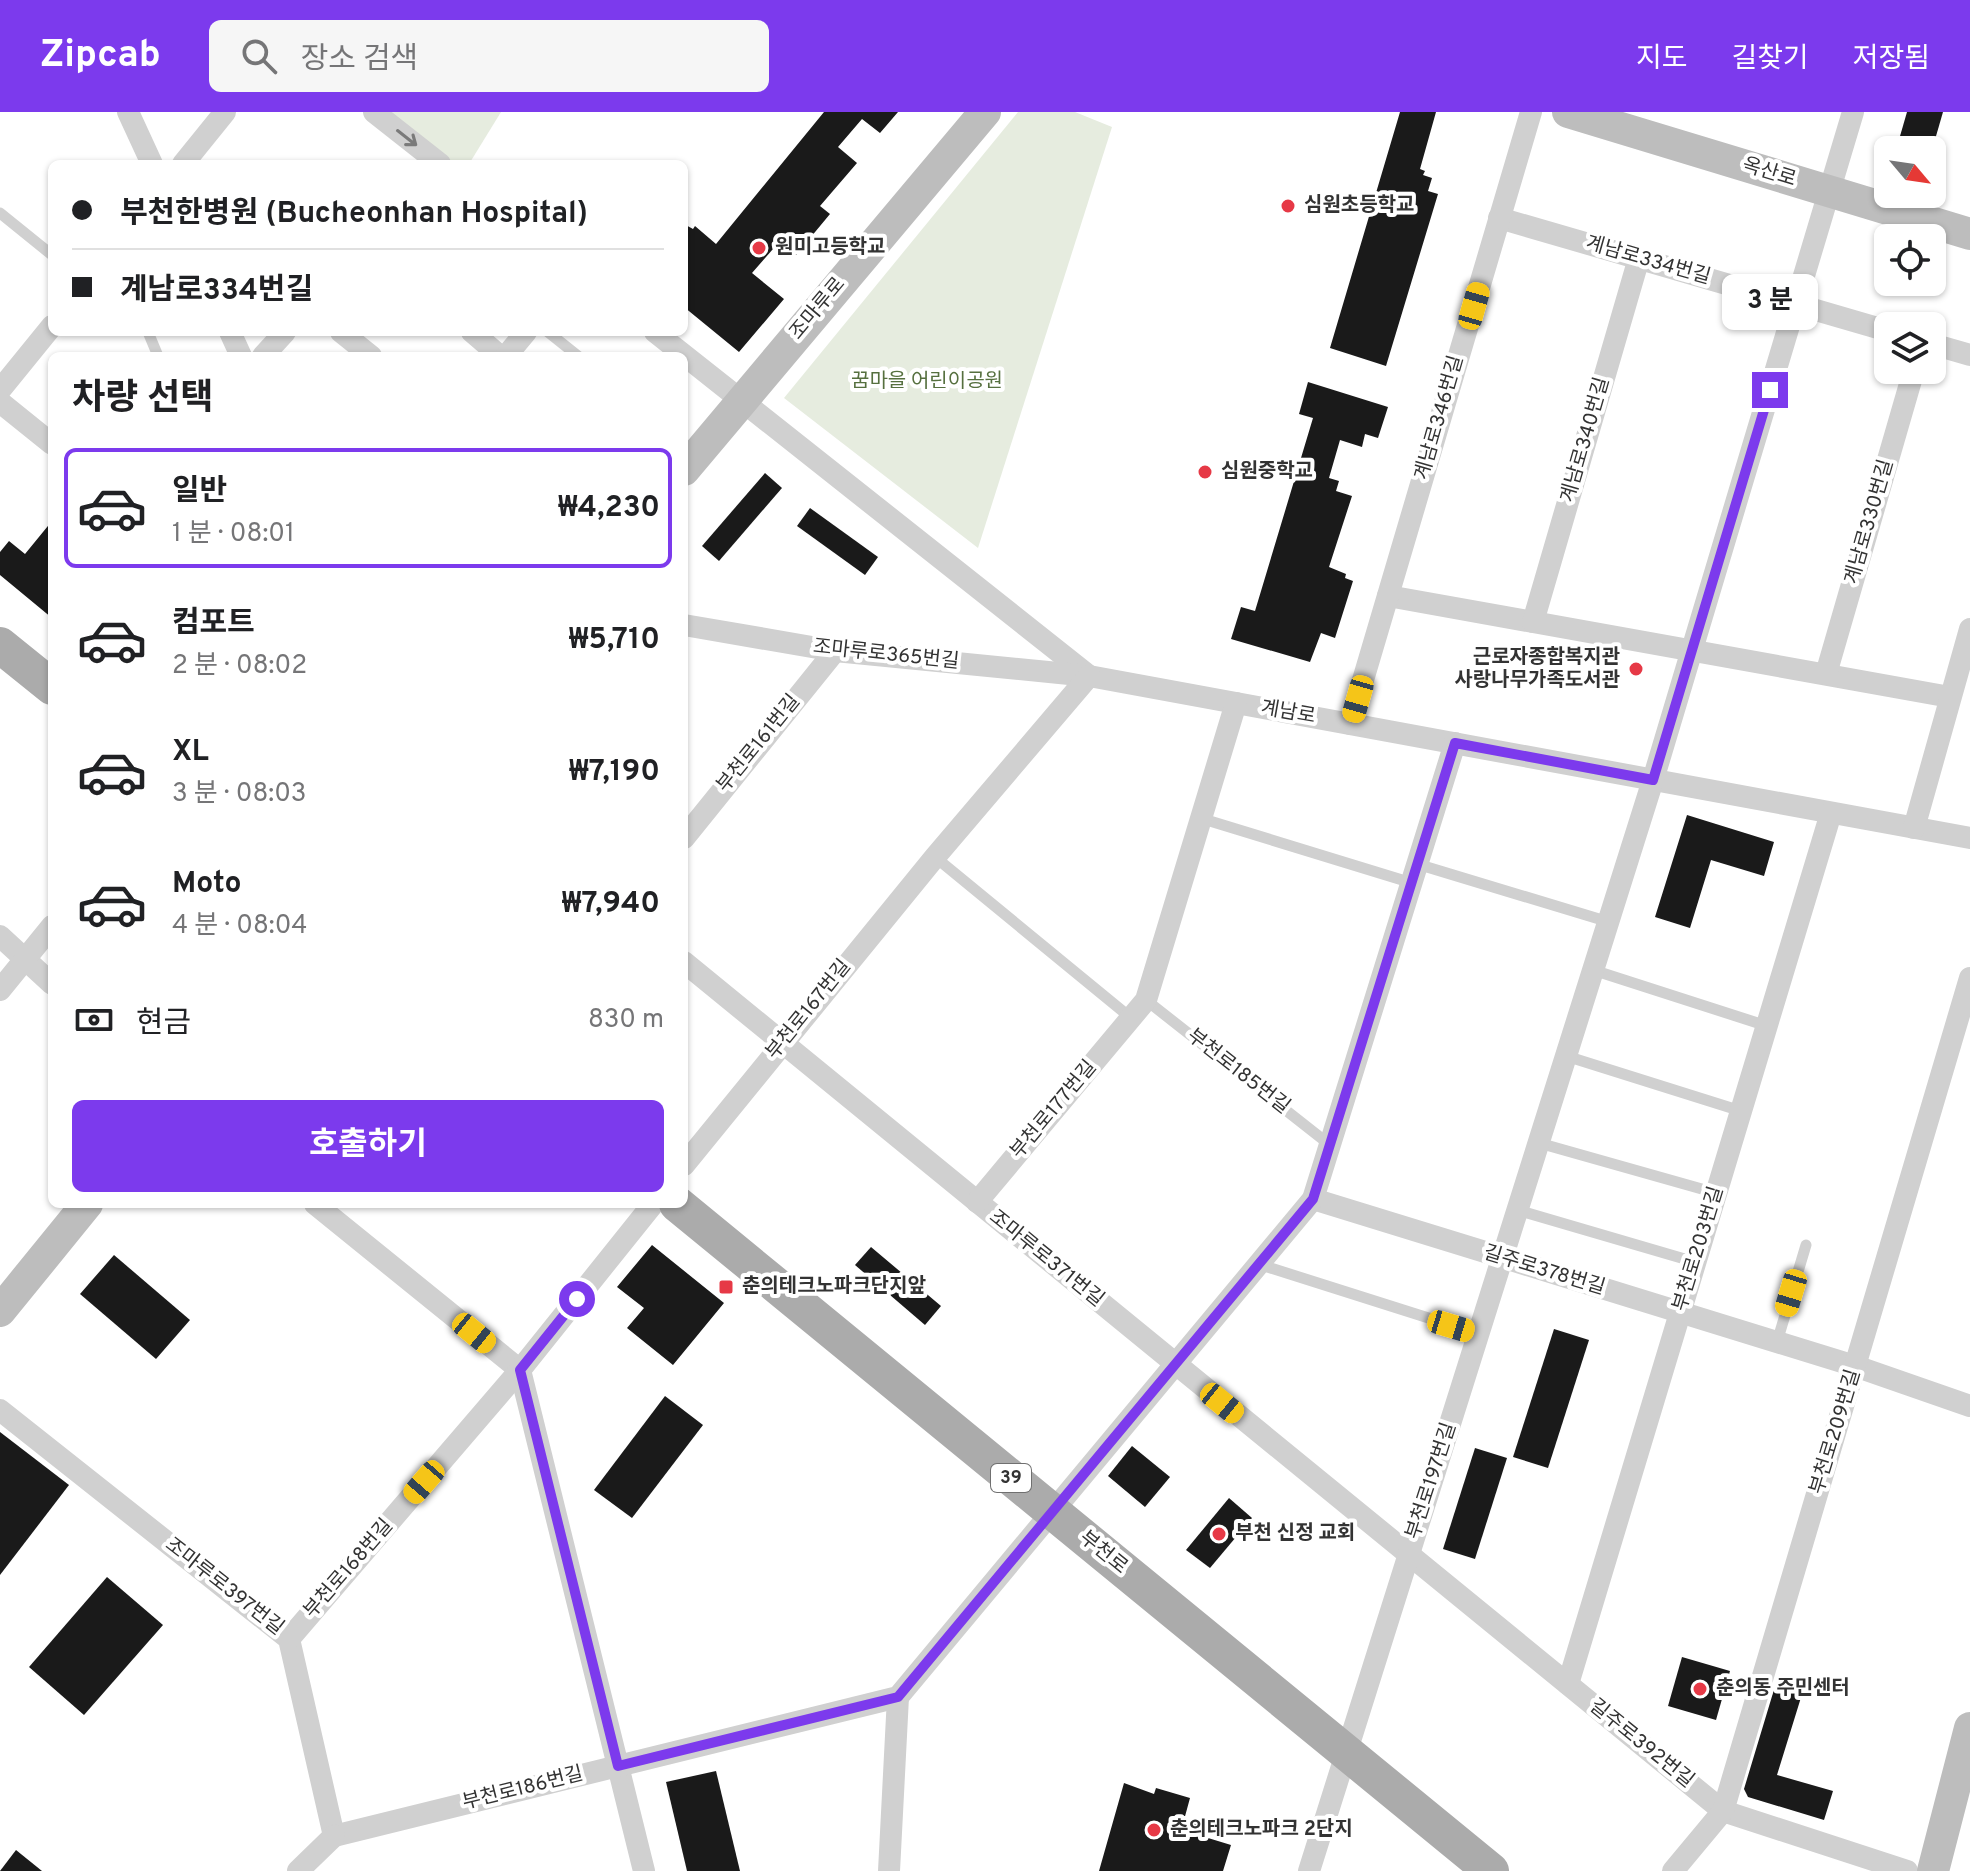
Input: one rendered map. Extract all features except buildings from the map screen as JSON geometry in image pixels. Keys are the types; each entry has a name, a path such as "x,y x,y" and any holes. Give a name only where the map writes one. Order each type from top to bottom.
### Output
{"main road":[{"path":"0,645 48,684"},
{"name":"부천로","path":"682,1208 1491,1871"}],"street":[{"path":"128,112 150,160"},
{"path":"186,160 225,112"},
{"path":"374,112 434,160"},
{"name":"조마루로","path":"688,465 985,112"},
{"name":"계남로346번길","path":"1350,724 1531,112"},
{"name":"옥산로","path":"1568,112 1970,234"},
{"path":"1653,780 1853,112"},
{"name":"계남로334번길","path":"1499,218 1874,327"},
{"name":"계남로340번길","path":"1533,622 1639,258"},
{"path":"0,390 48,331"},
{"path":"267,352 281,336"},
{"path":"346,336 366,352"},
{"path":"477,336 498,352"},
{"path":"507,352 522,336"},
{"name":"계남로","path":"660,336 681,352"},
{"path":"1946,348 1970,355"},
{"name":"계남로","path":"688,357 1089,676 1970,838"},
{"name":"계남로330번길","path":"1826,674 1910,384"},
{"path":"0,402 48,441"},
{"path":"1388,596 1950,697"},
{"name":"조마루로365번길","path":"688,626 835,651 1089,676"},
{"path":"1914,828 1970,629"},
{"name":"부천로161번길","path":"688,833 835,651"},
{"name":"부천로167번길","path":"688,1160 935,857 1089,676"},
{"name":"부천로177번길","path":"977,1202 1146,1000 1236,703"},
{"path":"889,1871 898,1697 1313,1199 1455,743"},
{"name":"부천로197번길","path":"1309,1871 1653,780"},
{"name":"부천로203번길","path":"1568,1684 1831,813"},
{"path":"0,990 48,931"},
{"path":"0,936 48,981"},
{"name":"조마루로371번길","path":"688,965 1409,1555"},
{"name":"부천로209번길","path":"1673,1871 1723,1811 1970,978"},
{"name":"길주로378번길","path":"1313,1199 1855,1366 1970,1406"},
{"path":"0,1311 84,1208"},
{"path":"320,1208 520,1370 644,1871"},
{"name":"부천로168번길","path":"289,1639 520,1370 650,1208"},
{"name":"조마루로397번길","path":"0,1410 289,1639 334,1836"},
{"name":"길주로392번길","path":"1409,1555 1723,1811 1907,1871"},
{"name":"부천로186번길","path":"334,1836 898,1697"},
{"path":"1933,1871 1970,1728"},
{"path":"298,1871 334,1836"}],"lane":[{"path":"0,213 48,252"},
{"path":"553,336 573,352"},
{"path":"1200,818 1609,922"},
{"path":"935,857 1131,1018"},
{"path":"1593,970 1767,1026"},
{"name":"부천로185번길","path":"1146,1000 1330,1145"},
{"path":"1566,1056 1741,1111"},
{"path":"1539,1143 1716,1193"},
{"path":"1517,1210 1695,1262"},
{"path":"1777,1342 1806,1245"},
{"path":"1258,1264 1479,1334"}],"green space":[{"path":"384,112 501,112 471,160 445,160"},
{"name":"꿈마을 어린이공원","path":"1018,112 1075,112 1112,127 978,548 784,398"}],"place":[{"name":"심원초등학교","path":"1288,206"},
{"name":"원미고등학교","path":"759,248"},
{"name":"심원중학교","path":"1205,472"},
{"name":"근로자종합복지관 사랑나무가족도서관","path":"1636,669"},
{"name":"춘의테크노파크단지앞","path":"726,1287"},
{"name":"부천 신정 교회","path":"1219,1534"},
{"name":"춘의동 주민센터","path":"1700,1689"},
{"name":"춘의테크노파크 2단지","path":"1154,1830"}],"route":[{"path":"577,1299 520,1370 618,1766 898,1697 1313,1199 1455,743 1653,780 1770,390"}]}
